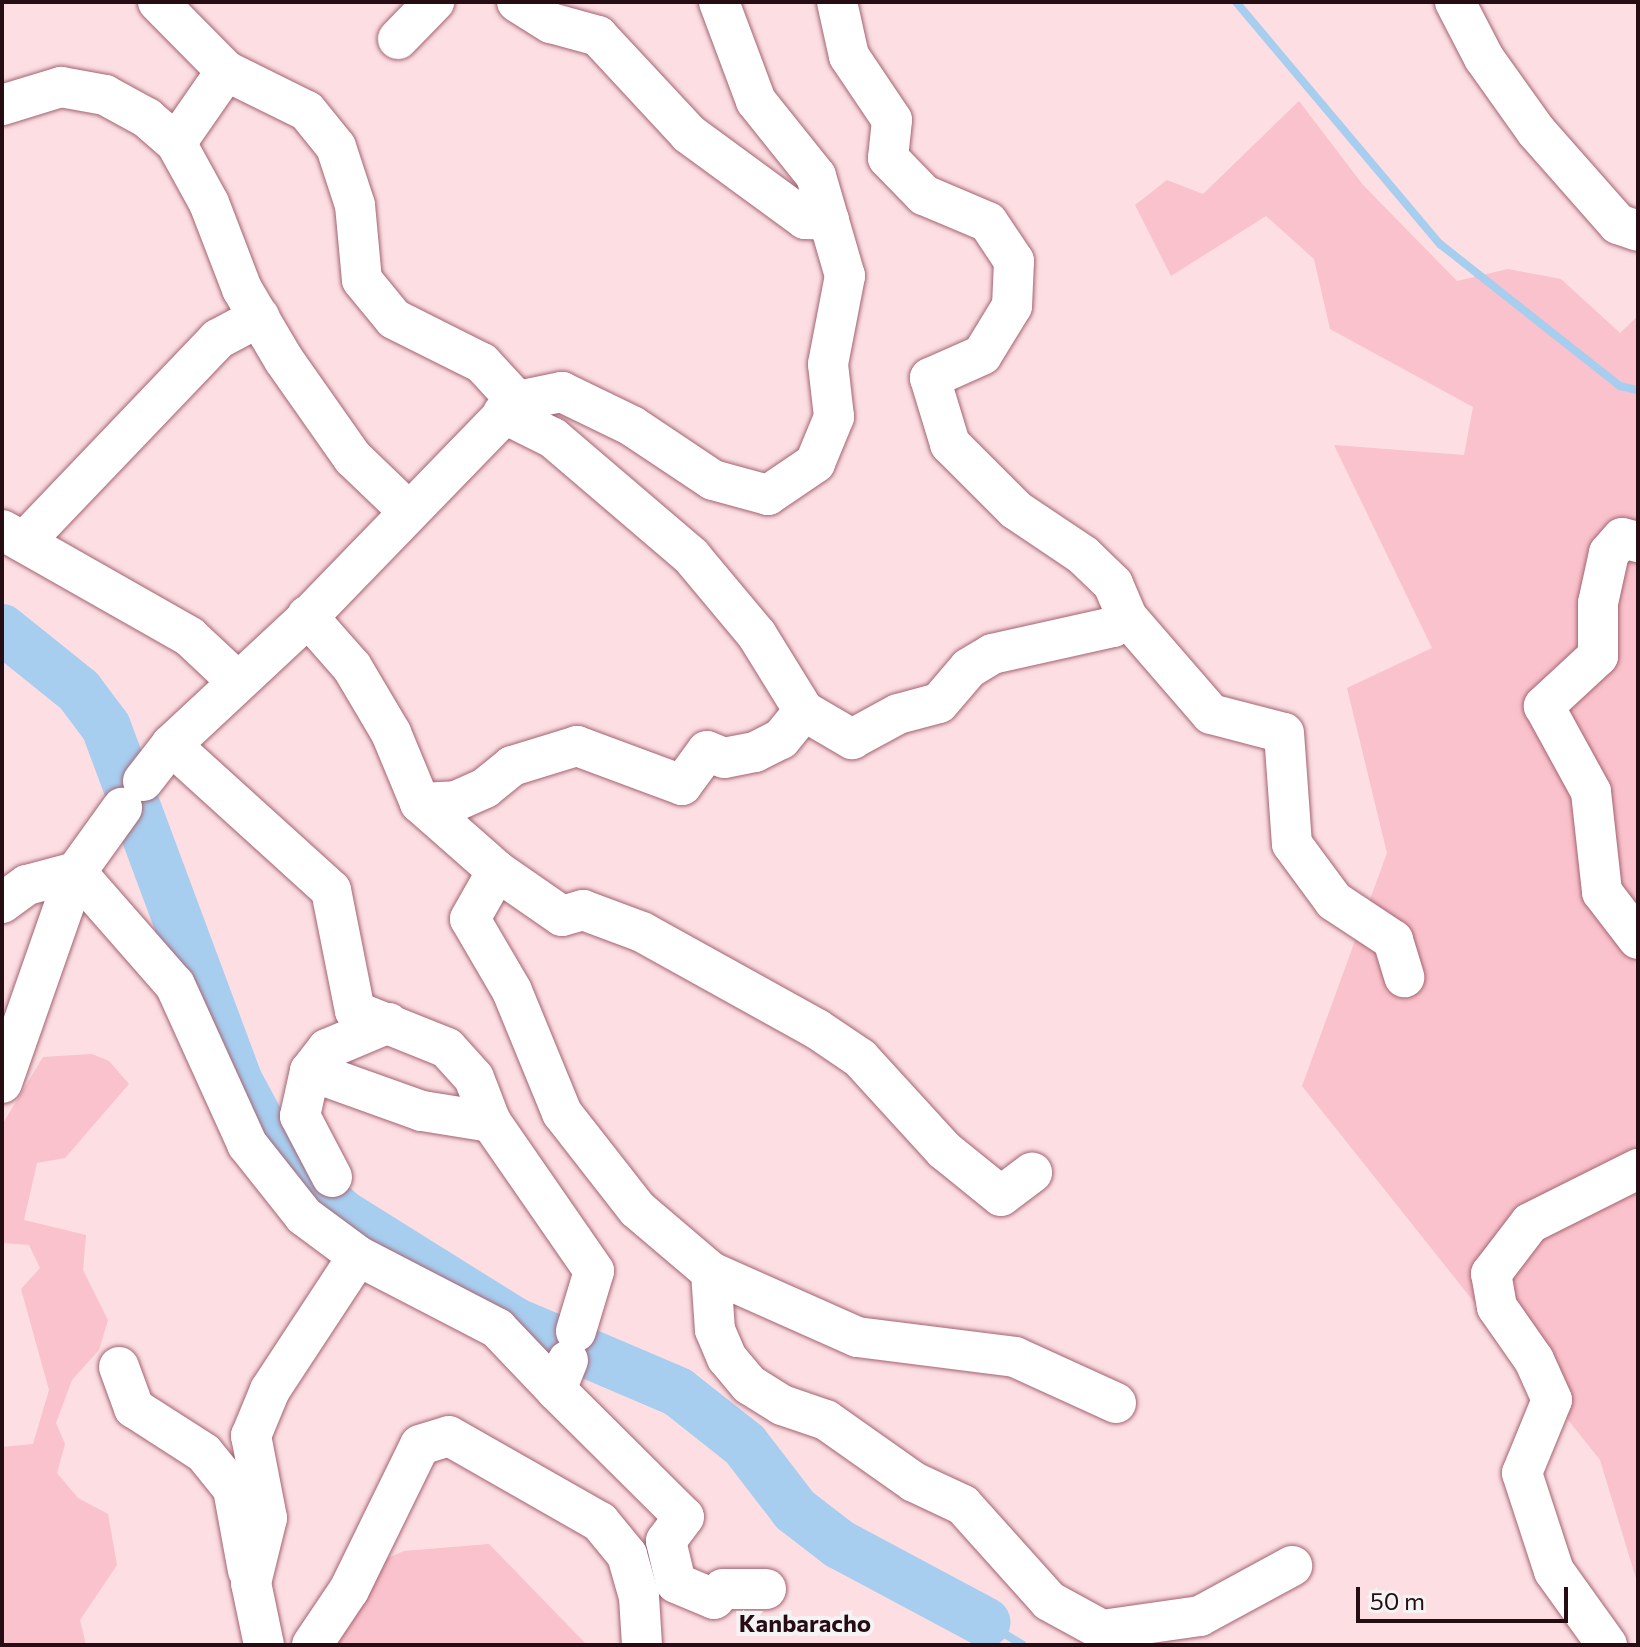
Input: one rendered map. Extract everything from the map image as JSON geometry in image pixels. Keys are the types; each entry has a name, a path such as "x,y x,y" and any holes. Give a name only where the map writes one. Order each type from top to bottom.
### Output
{"street":[{"path":"158,2 226,71 307,111 336,147 355,205 362,280 394,319 482,363 510,407 553,438 691,556 757,635 804,711 852,739 898,714 939,703 969,668 992,654 1113,627 1127,617"},
{"path":"398,39 434,2"},
{"path":"517,2 551,23 598,36 689,134 805,219 829,220"},
{"path":"837,2 849,56 892,120 888,158 924,195 988,222 1014,261 1012,306 982,355 930,378 950,444 1016,510 1083,555 1113,584 1127,617 1211,714 1284,733 1292,844 1334,901 1393,940 1404,977"},
{"path":"1455,2 1484,58 1536,131 1618,224 1638,231"},
{"path":"2,1083 76,872 133,794 171,745 236,680 307,616 510,407 562,392 632,426 713,480 768,495 815,463 830,437 828,364 845,276 816,176 756,101 722,4"},
{"path":"176,143 226,71"},
{"path":"2,105 61,87 105,95 147,118 176,143 259,317 353,458 408,511"},
{"path":"236,680 190,637 13,536 218,339 259,317"},
{"path":"1638,542 1622,538 1609,553 1598,603 1598,656 1544,706 1591,792 1602,892 1638,939"},
{"path":"307,616 352,667 391,733 420,803 497,871 562,916 583,910 642,932 817,1029 860,1058 944,1150 1001,1196 1032,1173"},
{"path":"420,803 456,801 485,788 512,766 577,746 682,785 707,751 724,758 755,752 781,739 804,711"},
{"path":"171,745 331,890 355,1011 447,1048 474,1078 491,1122 594,1271 567,1360"},
{"path":"497,871 470,919 512,991 562,1113 637,1209 711,1272 857,1337 1015,1357 1116,1403"},
{"path":"2,903 27,885 76,872"},
{"path":"76,872 175,985 247,1144 304,1216 358,1256 497,1328 567,1360 684,1517 666,1541 676,1583 714,1599 723,1589 766,1589"},
{"path":"332,1177 300,1116 310,1071 327,1049 389,1023"},
{"path":"310,1071 422,1111 491,1122"},
{"path":"1607,1645 1554,1571 1526,1487 1522,1473 1552,1400 1534,1360 1497,1307 1491,1274 1530,1223 1638,1169"},
{"path":"251,1583 267,1518 251,1436 257,1414 358,1256"},
{"path":"711,1272 715,1330 727,1358 750,1385 782,1405 826,1420 914,1482 963,1505 1049,1601 1102,1630 1200,1616 1292,1566"},
{"path":"119,1367 134,1408 204,1453 233,1489 264,1645"},
{"path":"312,1645 349,1590 420,1445 449,1436 600,1522 627,1555 639,1597 642,1645"}],"shaded area":[{"path":"1299,101 1363,185 1457,281 1508,269 1561,279 1620,333 1638,316 1638,1585 1600,1460 1302,1086 1387,853 1347,688 1432,648 1334,445 1464,455 1473,407 1330,329 1314,259 1266,216 1171,276 1135,205 1167,180 1203,194"},
{"path":"92,1054 109,1061 129,1084 65,1158 37,1163 24,1220 86,1235 83,1270 108,1320 99,1350 72,1380 56,1423 65,1444 57,1473 78,1498 108,1514 117,1565 80,1620 86,1645 2,1645 2,1447 33,1444 49,1390 21,1289 40,1268 29,1245 2,1243 2,1125 43,1057"},
{"path":"489,1544 587,1645 314,1645 347,1576 404,1551"}],"waterway":[{"path":"1236,2 1440,244 1620,386 1638,390"},
{"path":"2,629 79,691 106,727 237,1080 270,1141 300,1177 343,1215 514,1322 678,1392 745,1445 795,1510 839,1544 985,1622"},
{"path":"985,1622 1023,1645"}],"district":[{"name":"Kanbaracho","path":"805,1623"}]}
